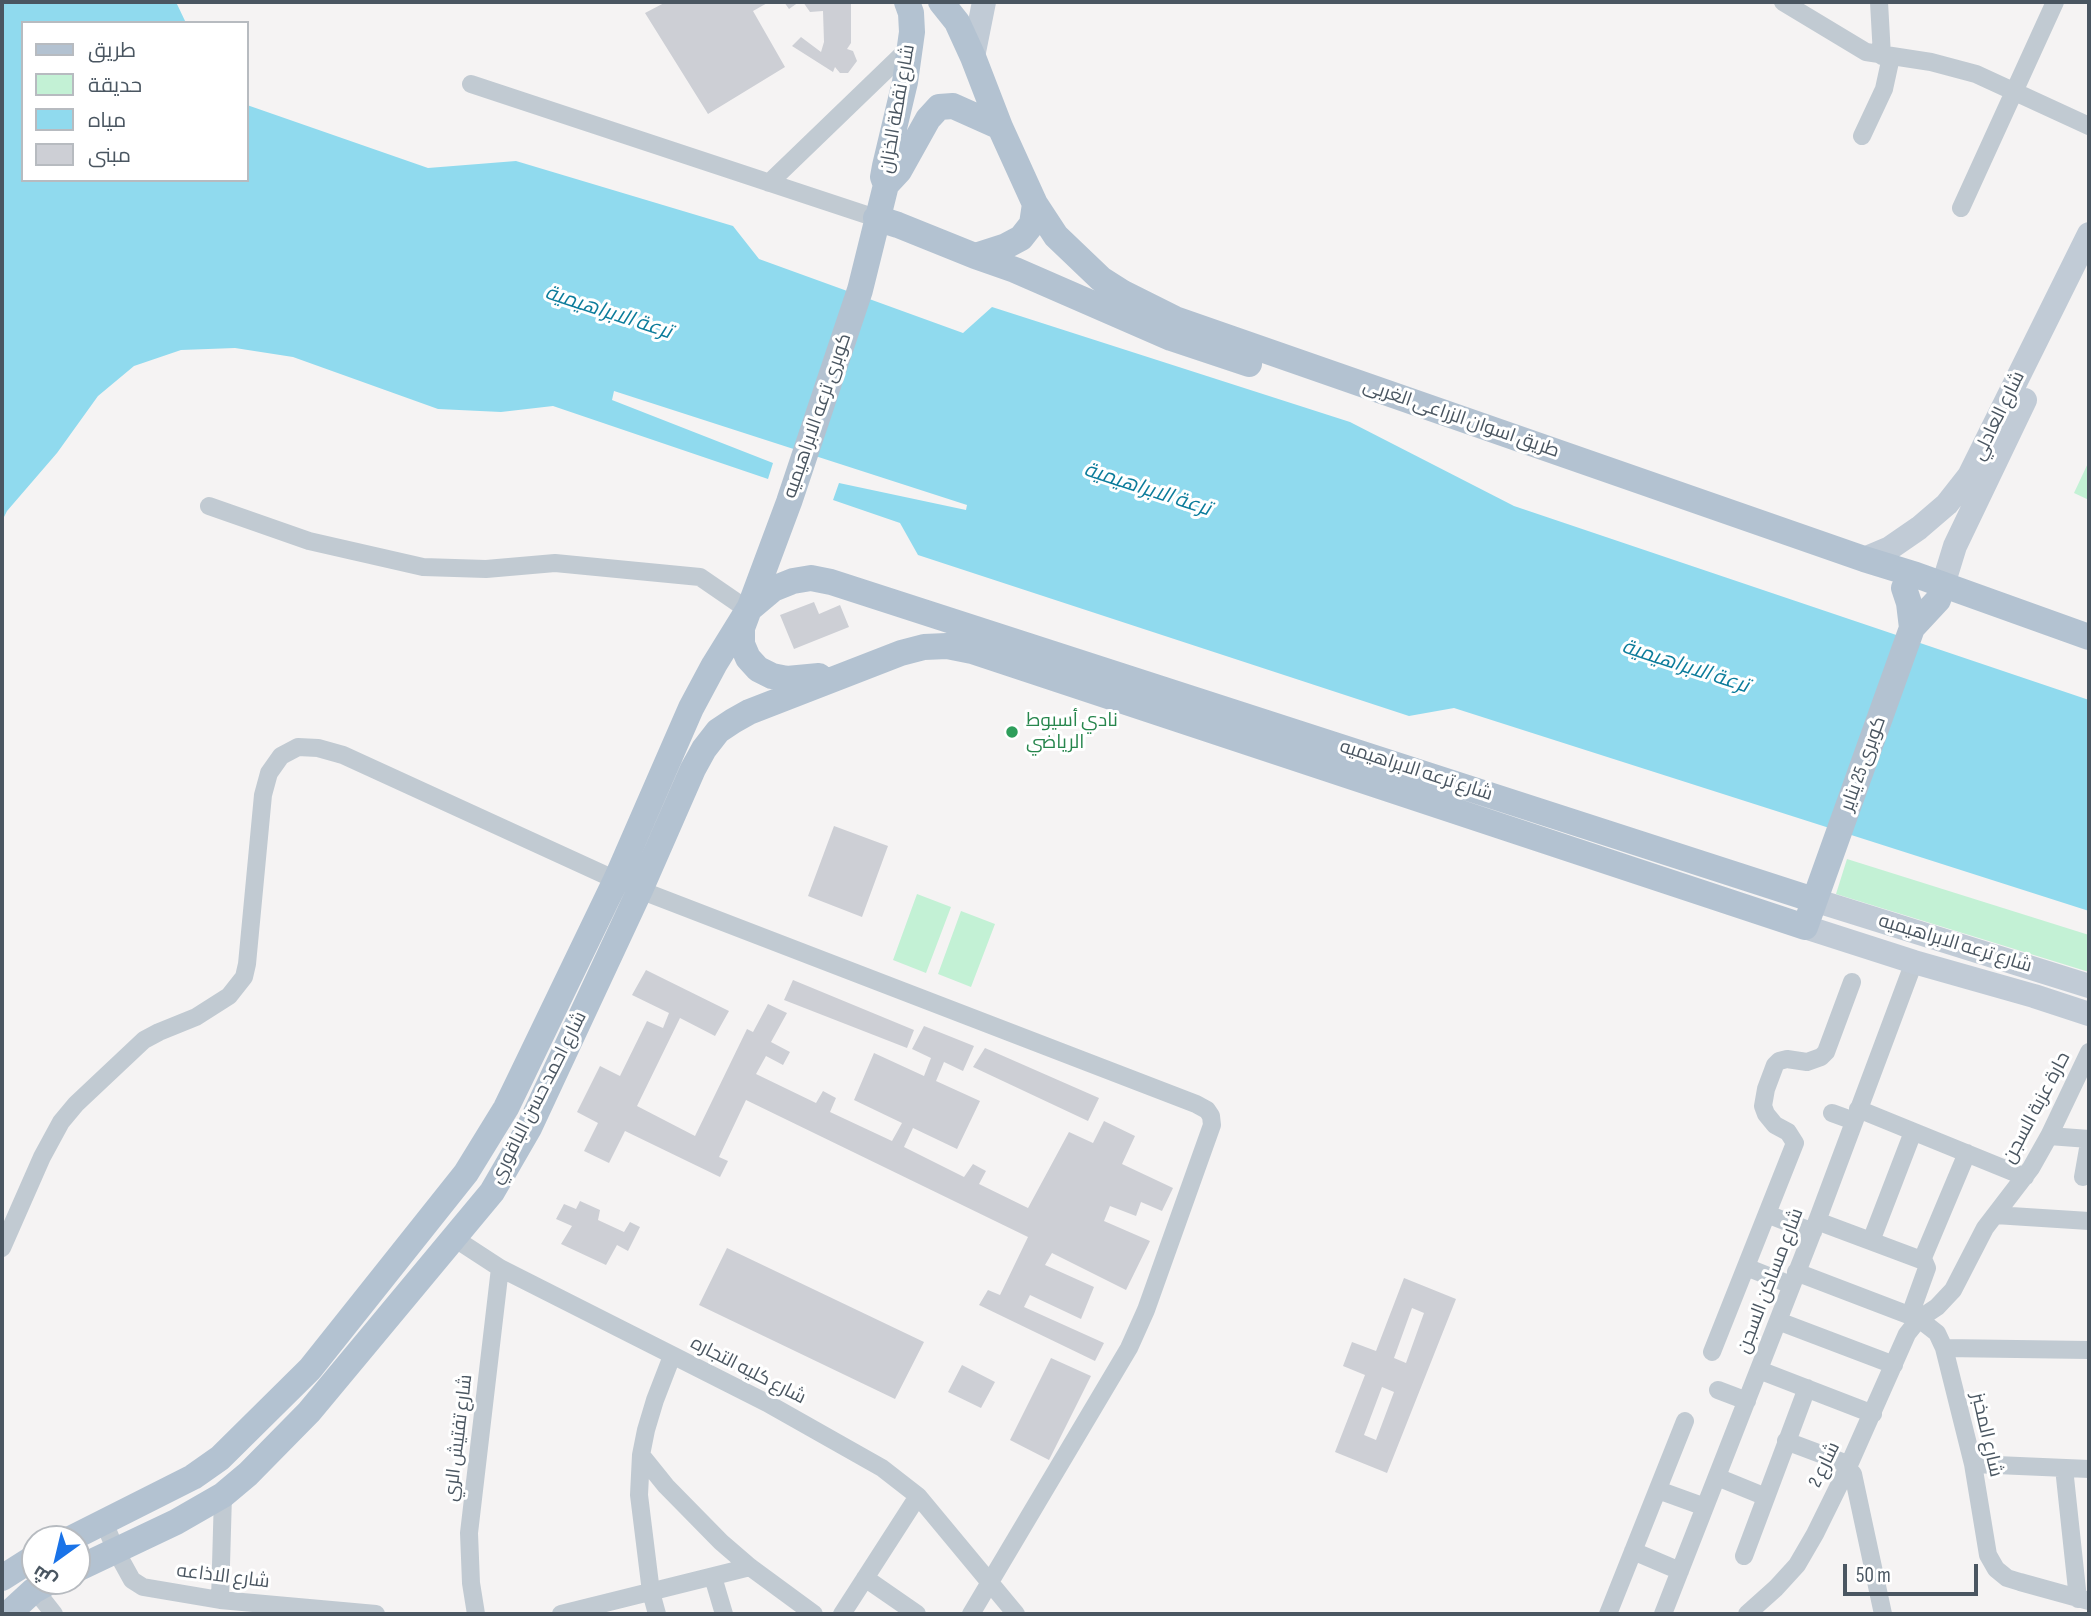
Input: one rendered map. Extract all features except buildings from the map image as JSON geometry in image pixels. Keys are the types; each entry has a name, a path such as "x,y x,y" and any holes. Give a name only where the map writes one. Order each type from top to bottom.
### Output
{"main road":[{"name":"طريق اسوان الزراعى الغربى","path":"941,2 957,22 1035,204 1056,236 1101,279 1123,293 1175,319 1864,559 2089,650"},
{"name":"شارع نقطة الخزان","path":"886,185 883,177 905,82 912,19"},
{"name":"شارع نقطة الخزان","path":"877,218 886,185 899,171 928,119 939,107 953,106 1000,127"},
{"path":"975,256 1021,238 1032,223 1035,204"},
{"name":"طريق اسوان الزراعى الغربى","path":"877,218 1015,270 1171,338 1904,588 1940,592 2089,637"},
{"name":"كوبرى ترعه الابراهيميه","path":"748,610 789,502 860,290 877,218"},
{"name":"شارع ترعه الابراهيميه","path":"748,610 773,589 793,581 811,578 831,582 1805,927"},
{"name":"كوبرى 25 يناير","path":"1904,588 1912,628"},
{"name":"كوبرى 25 يناير","path":"1805,927 1912,628 1940,592"},
{"path":"748,610 742,628 742,644 748,658 758,669 787,679 845,674"},
{"name":"شارع احمد حسن الباقوري","path":"91,1563 176,1522 223,1495 271,1452 309,1412 492,1192 528,1128 628,885 691,708 748,610"},
{"name":"شارع ترعه الابراهيميه","path":"845,674 924,646 947,646 972,651 1236,725 1814,900"},
{"name":"شارع احمد حسن الباقوري","path":"91,1528 193,1477 220,1458 310,1369 466,1173 511,1097 692,769 718,732 749,712 845,674"},
{"path":"466,1173 492,1192"},
{"path":"8,1614 31,1595"}],"street":[{"path":"969,50 984,2"},
{"path":"1783,2 1866,52 1956,68 2014,90 2089,126"},
{"path":"1863,136 1884,89 1886,56 1879,2"},
{"path":"1961,208 2055,2"},
{"path":"769,183 912,19"},
{"path":"471,84 877,218"},
{"name":"شارع العادلي","path":"1864,559 1890,548 1919,528 1947,504 1969,476 2089,234"},
{"name":"شارع العادلي","path":"1940,592 1955,546 2089,260"},
{"path":"209,506 309,541 423,566 486,569 555,563 700,577 748,610"},
{"path":"2,1248 42,1157 61,1122 76,1104 144,1040 196,1017 229,996 244,977 263,794 269,773 281,756 298,747 318,748 343,755 628,885 1196,1104 1212,1116 1212,1125 1146,1310 1129,1348 971,1614"},
{"name":"شارع ترعه الابراهيميه","path":"1814,900 2089,986"},
{"name":"شارع ترعه الابراهيميه","path":"1805,927 2089,1013"},
{"name":"شارع مساكن السجن","path":"1663,1614 1815,1226 1914,962"},
{"path":"2034,996 2040,970"},
{"path":"1712,1352 1795,1143 1788,1132 1775,1125 1763,1106 1775,1065 1787,1059 1807,1062 1826,1052 1852,982"},
{"name":"حارة عزبة السجن","path":"1914,1317 1937,1307 1953,1290 1985,1228 2025,1177 2049,1136 2089,1052"},
{"path":"1832,1113 1856,1115 1913,1132 2025,1177"},
{"path":"1871,1241 1913,1132"},
{"path":"2049,1136 2089,1141 2083,1177"},
{"path":"1922,1260 1967,1153"},
{"path":"1746,1267 1794,1278 1914,1317 1927,1268 1922,1260 1871,1241 1767,1214"},
{"path":"1995,1215 2089,1221"},
{"name":"شارع كليه التجاره","path":"454,1238 500,1268 767,1403 882,1468 918,1496 1016,1614"},
{"name":"شارع تفتيش الري","path":"476,1614 471,1583 469,1533 500,1268"},
{"name":"شارع المخبز","path":"1914,1317 1937,1333 1944,1348 1973,1464 1987,1555 1996,1569 2007,1578 2084,1600"},
{"name":"شارع 2","path":"1747,1614 1776,1588 1797,1564 1815,1534 1873,1414 1914,1317"},
{"path":"1778,1321 1894,1365"},
{"path":"1944,1348 2089,1350"},
{"path":"657,1614 651,1592 639,1495 641,1455 655,1400 672,1356"},
{"path":"1759,1370 1873,1414"},
{"path":"1744,1556 1807,1388"},
{"path":"1718,1390 1746,1401"},
{"path":"1608,1614 1685,1420"},
{"path":"1786,1441 1842,1462 1853,1474 1883,1614"},
{"path":"641,1455 692,1514 750,1567 814,1614"},
{"path":"1973,1464 2089,1469"},
{"path":"2064,1468 2084,1600"},
{"path":"1717,1477 1766,1497"},
{"path":"1658,1490 1705,1507"},
{"path":"220,1600 223,1495"},
{"path":"842,1614 918,1496"},
{"name":"شارع الاذاعه","path":"104,1522 116,1551 132,1580 139,1586 220,1600 376,1614"},
{"path":"1633,1551 1680,1571"},
{"path":"572,1613 750,1567"},
{"path":"713,1577 724,1614"},
{"path":"865,1578 917,1614"},
{"path":"43,1595 43,1600 54,1614"}],"green space":[{"path":"2089,461 2089,500 2074,493"},
{"path":"1847,859 2089,935 2089,972 1836,894"},
{"path":"917,894 951,907 926,973 893,960"},
{"path":"961,911 995,924 971,987 938,974"}],"water":[{"name":"ترعة الابراهيمية","path":"2,2 176,2 185,21 21,21 21,182 248,182 248,105 428,168 516,161 733,226 759,259 963,333 992,307 1350,422 1514,506 2089,700 2089,911 1454,708 1409,716 918,555 900,523 833,500 839,483 966,510 967,505 614,391 612,400 773,463 768,479 553,406 501,412 438,409 293,357 235,348 181,350 134,366 98,396 57,453 7,511 2,521"}],"place":[{"name":"نادي أسيوط الرياضي","path":"1012,732"}]}
